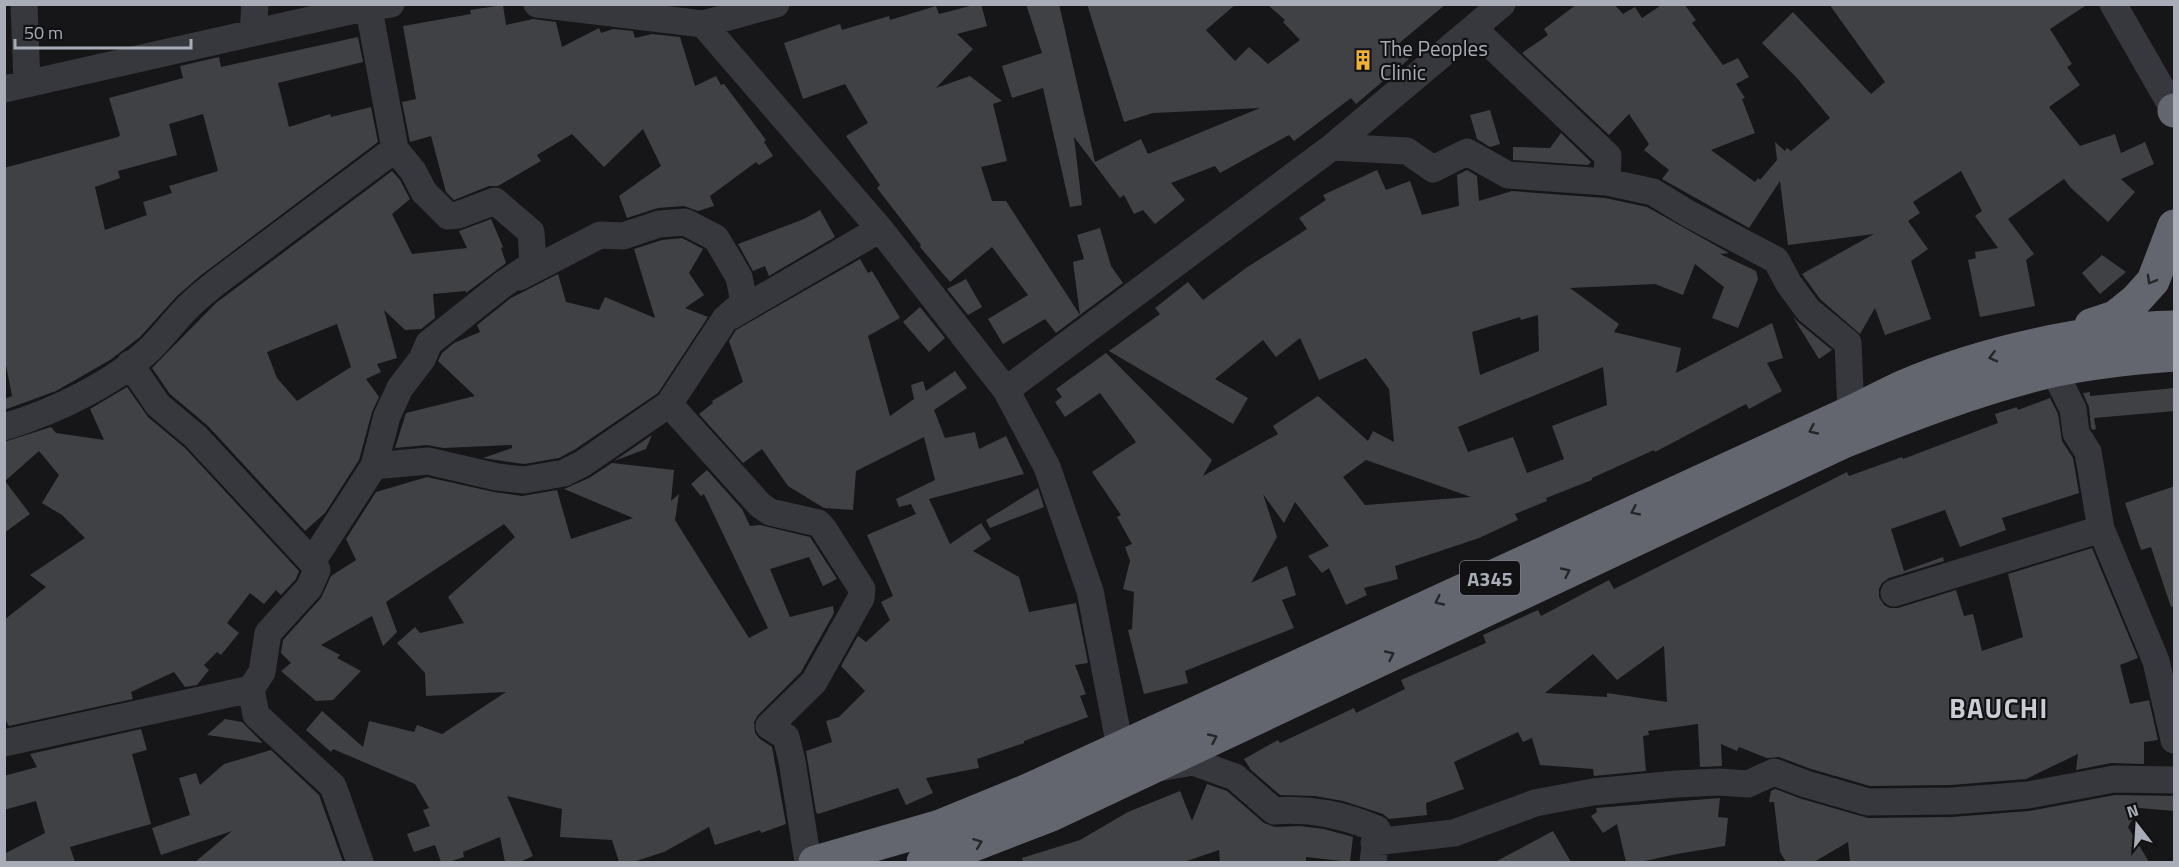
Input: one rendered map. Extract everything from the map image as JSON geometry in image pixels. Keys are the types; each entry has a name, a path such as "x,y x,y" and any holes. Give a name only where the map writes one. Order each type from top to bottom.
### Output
{"highway":[{"path":"2030,347 2066,332 2115,317 2135,301 2153,281 2175,226"},
{"name":"A345","path":"923,862 1051,815 1130,760 1905,386 1974,361 2030,347 2131,328 2175,327"},
{"name":"A345","path":"814,862 940,826 1028,790 1130,760 1841,443 1917,412 2054,371 2137,358 2175,355"}],"street":[{"path":"24,4 16,86 376,5 395,149 413,171 424,192 448,216 458,215 495,201 531,232 533,264 502,285 429,343 422,359 400,388 378,445 374,466 312,562"},
{"path":"253,33 255,4"},
{"path":"537,4 703,24 776,4"},
{"path":"1005,390 1332,147 1502,4"},
{"path":"2113,4 2175,111"},
{"path":"2122,4 2175,90"},
{"path":"703,24 880,229 1005,390 1047,467 1090,591 1130,760 1193,762 1235,777 1274,811 1299,809 1350,818 1377,829 1374,852 1454,833 1535,803 1593,792 1676,784 1719,782 1748,784 1773,772 1868,802 1952,801 2028,795 2114,779 2175,780"},
{"path":"1474,29 1608,156 1607,182"},
{"path":"1332,147 1407,151 1434,169 1467,152 1508,176 1607,182 1653,192 1689,214 1776,260 1789,284 1808,310 1848,343 1851,412"},
{"path":"4,427 43,415 81,396 130,364 150,348 189,305 217,282 395,149"},
{"path":"374,466 428,461 497,477 524,480 564,473 582,464 669,404 725,319 744,302 739,277 716,238 685,222 659,224 623,236 600,235 502,285"},
{"path":"725,319 880,229"},
{"path":"130,364 158,405 196,437 317,570 309,588 268,633 262,672 251,689 256,715 333,786 360,862"},
{"path":"2054,371 2073,409 2076,433 2088,452 2101,529 2156,661 2175,740"},
{"path":"669,404 760,505 771,512 818,523 824,528 862,589 861,598 814,682 769,726 786,737 808,862"},
{"path":"1894,593 2101,529"},
{"path":"4,743 251,689"}],"building":[{"path":"981,4 987,26 957,34 973,49 936,88 970,76 1002,101 993,104 1007,161 981,167 992,201 1006,201 1080,315 1056,333 1045,319 1003,344 988,319 1028,295 992,247 950,282 920,247 921,245 877,188 880,185 846,136 868,123 845,84 803,99 784,43 840,24 842,30 889,16 890,20 936,6 939,14"},
{"path":"1026,4 1059,4 1095,162 1141,139 1148,154 1260,108 1153,113 1124,122 1087,4 1236,4 1206,30 1235,61 1249,47 1268,64 1300,40 1283,22 1285,20 1267,4 1446,4 1397,45 1409,59 1356,104 1351,98 1294,141 1289,135 1220,173 1215,166 1171,183 1185,200 1155,224 1143,210 1134,214 1124,195 1120,198 1074,137 1082,205 1070,207 1043,88 1012,98 1002,66 1042,53"},
{"path":"1577,4 1614,4 1623,14 1635,7 1642,18 1663,4 1684,4 1696,20 1692,23 1723,65 1738,58 1749,77 1736,84 1745,98 1742,99 1755,133 1711,150 1755,182 1758,178 1760,180 1777,160 1775,142 1785,151 1787,148 1791,151 1830,118 1797,78 1762,43 1793,12 1871,94 1885,82 1829,4 2088,4 2050,29 2072,64 2067,67 2080,85 2049,107 2080,146 2115,134 2121,153 2145,142 2154,164 2121,179 2135,192 2108,222 2064,179 2008,219 2034,254 2026,260 2035,306 1980,317 1968,260 1976,258 1975,252 1998,248 1975,216 1982,211 1961,171 1913,202 1920,213 1908,221 1928,249 1911,261 1931,319 1885,335 1875,308 1860,334 1820,299 1802,274 1874,234 1788,245 1780,181 1749,228 1662,179 1669,170 1644,150 1649,144 1629,114 1609,135 1522,53 1548,35 1544,29"},
{"path":"503,5 506,25 533,19 556,22 562,47 599,28 601,33 613,29 633,31 635,38 652,34 680,37 695,86 716,76 766,140 764,142 773,156 759,165 756,162 710,196 714,206 698,211 684,206 658,208 627,218 619,196 661,166 643,129 604,167 572,134 537,155 541,161 498,186 489,186 454,200 446,192 431,136 410,142 402,102 416,99 403,26 471,14 470,10"},
{"path":"358,37 363,62 278,83 289,127 330,114 331,117 371,107 378,142 200,276 177,296 140,337 110,360 56,391 4,410 4,399 12,396 4,355 4,168 118,137 120,135 109,98 183,78 180,66 219,57 221,67","holes":["203,114 218,171 169,186 172,193 143,202 147,215 105,230 95,187 120,178 118,171 177,155 169,124"]},
{"path":"1490,110 1500,144 1490,147 1477,139 1470,115"},
{"path":"1561,133 1591,162 1588,165 1513,160 1513,147 1550,148"},
{"path":"1377,170 1386,190 1410,181 1422,215 1459,206 1457,175 1467,170 1477,176 1479,201 1512,191 1605,198 1647,207 1729,253 1720,254 1756,271 1758,279 1738,328 1712,318 1724,287 1695,264 1683,295 1655,284 1570,288 1619,324 1614,332 1681,348 1676,373 1772,323 1783,358 1767,363 1782,391 1749,409 1746,404 1655,452 1654,450 1592,478 1592,480 1546,498 1547,501 1515,514 1518,520 1479,538 1395,566 1398,579 1364,588 1367,595 1346,605 1329,568 1322,573 1308,556 1329,546 1295,502 1284,523 1263,494 1277,537 1251,583 1287,566 1296,595 1282,600 1294,628 1185,671 1188,683 1144,694 1128,630 1132,629 1134,592 1123,589 1130,561 1125,547 1132,544 1117,517 1121,515 1092,472 1136,442 1100,393 1065,417 1055,402 1062,397 1056,389 1106,353 1212,460 1203,476 1278,434 1273,426 1318,396 1368,441 1373,431 1394,442 1389,389 1366,358 1319,380 1300,338 1276,357 1263,340 1215,379 1248,398 1233,424 1109,351 1160,314 1155,308 1188,282 1203,300 1246,268 1307,229 1299,218 1326,200 1323,195","holes":["1538,315 1539,351 1480,375 1472,332 1520,317 1521,320","1603,367 1607,405 1552,426 1564,459 1527,473 1513,437 1468,452 1458,427","1366,460 1471,497 1365,505 1343,477"]},
{"path":"392,171 400,180 410,199 392,214 412,254 467,248 459,231 491,219 503,247 501,248 506,263 466,293 466,291 433,294 435,318 421,329 405,330 384,310 397,358 377,364 381,372 366,379 379,397 372,412 359,460 325,513 305,531 208,426 170,394 152,368 216,303","holes":["337,324 351,367 297,401 277,378 267,352"]},
{"path":"820,210 835,237 769,276 765,266 753,271 738,244 804,219"},
{"path":"1100,228 1111,266 1123,283 1080,315 1073,262 1084,259 1077,235"},
{"path":"682,238 703,249 689,273 704,295 685,308 708,317 658,393 559,458 524,464 483,458 512,448 512,445 443,448 427,445 395,448 406,413 475,396 438,361 442,353 454,343 480,332 477,325 511,298 558,274 566,302 599,310 605,297 655,318 634,249 662,240"},
{"path":"2102,255 2126,272 2100,294 2082,273"},
{"path":"860,259 868,273 872,271 900,318 868,336 890,416 914,399 911,385 923,381 926,391 955,371 967,388 934,410 945,438 975,432 979,449 1006,436 1024,474 929,499 950,544 981,523 991,539 973,551 1019,577 1029,612 1076,603 1088,663 1075,665 1086,694 1080,696 1088,717 977,759 979,768 926,778 933,793 906,805 898,788 818,814 806,751 832,742 826,721 839,717 865,691 841,666 858,636 866,642 890,620 881,602 893,596 867,535 916,514 911,504 899,507 896,499 935,480 924,437 856,471 853,510 824,508 788,486 762,449 743,463 699,414 713,403 712,401 743,382 729,341 736,330"},
{"path":"966,279 982,307 968,315 947,289"},
{"path":"920,307 945,338 929,352 903,322"},
{"path":"1793,317 1798,322 1832,350 1819,359"},
{"path":"127,387 148,417 185,448 299,571 296,579 281,595 276,590 264,604 250,593 227,623 239,633 221,655 217,652 204,665 209,670 197,685 185,687 174,672 131,692 133,699 9,726 4,718 4,620 46,587 30,575 85,538 62,515 42,503 59,475 39,451 5,481 30,514 4,533 4,442 51,427 56,433 104,440 90,409"},
{"path":"2175,388 2175,411 2094,418 2096,429 2091,428 2089,407 2083,393 2090,392 2090,396"},
{"path":"2050,398 2058,414 2062,441 2073,458 2079,493 2002,518 2006,530 1960,547 1945,510 1891,529 1904,571 1943,557 1944,561 1889,578 1882,583 1879,597 1884,605 1898,608 1956,590 1964,616 1973,614 1982,651 2023,637 2008,574 2092,548 2138,658 2120,665 2130,704 2149,700 2158,740 2144,742 2144,764 2111,763 2076,770 2078,754 2026,779 1951,785 1870,786 1779,757 1767,758 1739,747 1737,751 1721,744 1722,766 1700,767 1698,724 1648,731 1649,735 1643,736 1646,771 1594,776 1593,769 1540,765 1532,738 1523,742 1518,732 1454,762 1464,789 1426,803 1427,815 1389,819 1383,814 1343,801 1315,796 1280,795 1251,770 1244,759 1278,740 1280,743 1354,708 1356,713 1405,689 1401,680 1486,643 1483,635 1538,610 1541,616 1609,580 1614,589 1847,472 1849,476 1902,457 1903,459 1998,423 1995,414 2017,407 2018,410","holes":["1664,646 1667,702 1607,693 1607,697 1545,693 1593,654 1617,680"]},
{"path":"652,435 646,449 614,461"},
{"path":"612,463 674,470 671,501 679,494 675,520 749,638 768,628 704,494 701,496 691,484 707,470 742,509 750,526 760,525 810,537 837,579 823,586 809,557 770,569 790,617 833,606 834,613 801,672 758,715 754,722 755,733 772,747 786,824 715,845 709,827 664,852 633,862 619,862 612,840 560,837 562,809 507,796 533,856 520,862 505,862 500,837 463,852 464,857 449,862 441,862 435,845 414,852 407,834 430,826 423,810 429,808 415,784 333,749 331,752 306,730 322,711 363,747 369,721 414,732 417,725 442,734 506,692 426,696 425,673 397,643 415,627 420,633 464,623 448,597 515,537 504,524 386,602 397,632 383,646 372,616 321,645 340,655 337,658 361,671 333,700 316,701 281,671 291,663 281,653 283,640 321,598 331,576 356,560 346,539 376,492 427,477 522,496 557,490 571,539 633,518 564,489 589,478"},
{"path":"2175,486 2175,606 2171,607 2151,547 2141,550 2125,503"},
{"path":"1038,488 1044,507 990,528 986,520"},
{"path":"225,719 242,722 263,743 207,735"},
{"path":"141,729 147,750 132,754 151,824 70,847 75,862 4,862 4,854 45,833 36,801 4,810 4,776 37,767 30,754"},
{"path":"271,750 319,795 343,862 195,862 232,831 161,855 152,828 190,815 179,778 196,773 200,785 224,764"},
{"path":"1207,784 1227,791 1264,823 1275,827 1300,826 1324,829 1353,837 1350,862 1306,857 1306,862 1220,862 1219,850 1184,862 1023,862 1022,858 1080,840 1128,812 1180,791 1192,821"},
{"path":"1775,789 1868,818 1952,817 2029,811 2115,795 2175,796 2175,811 2139,808 2128,827 2149,862 1850,862 1848,842 1814,862 1786,862 1780,852 1774,802 1769,802 1771,791"},
{"path":"1720,798 1718,817 1728,818 1725,846 1640,862 1626,862 1617,824 1603,833 1591,816 1597,812 1596,808"},
{"path":"1553,831 1571,862 1495,862"}],"place":[{"name":"The Peoples Clinic","path":"1363,60"}],"district":[{"name":"BAUCHI","path":"1999,707"}]}
